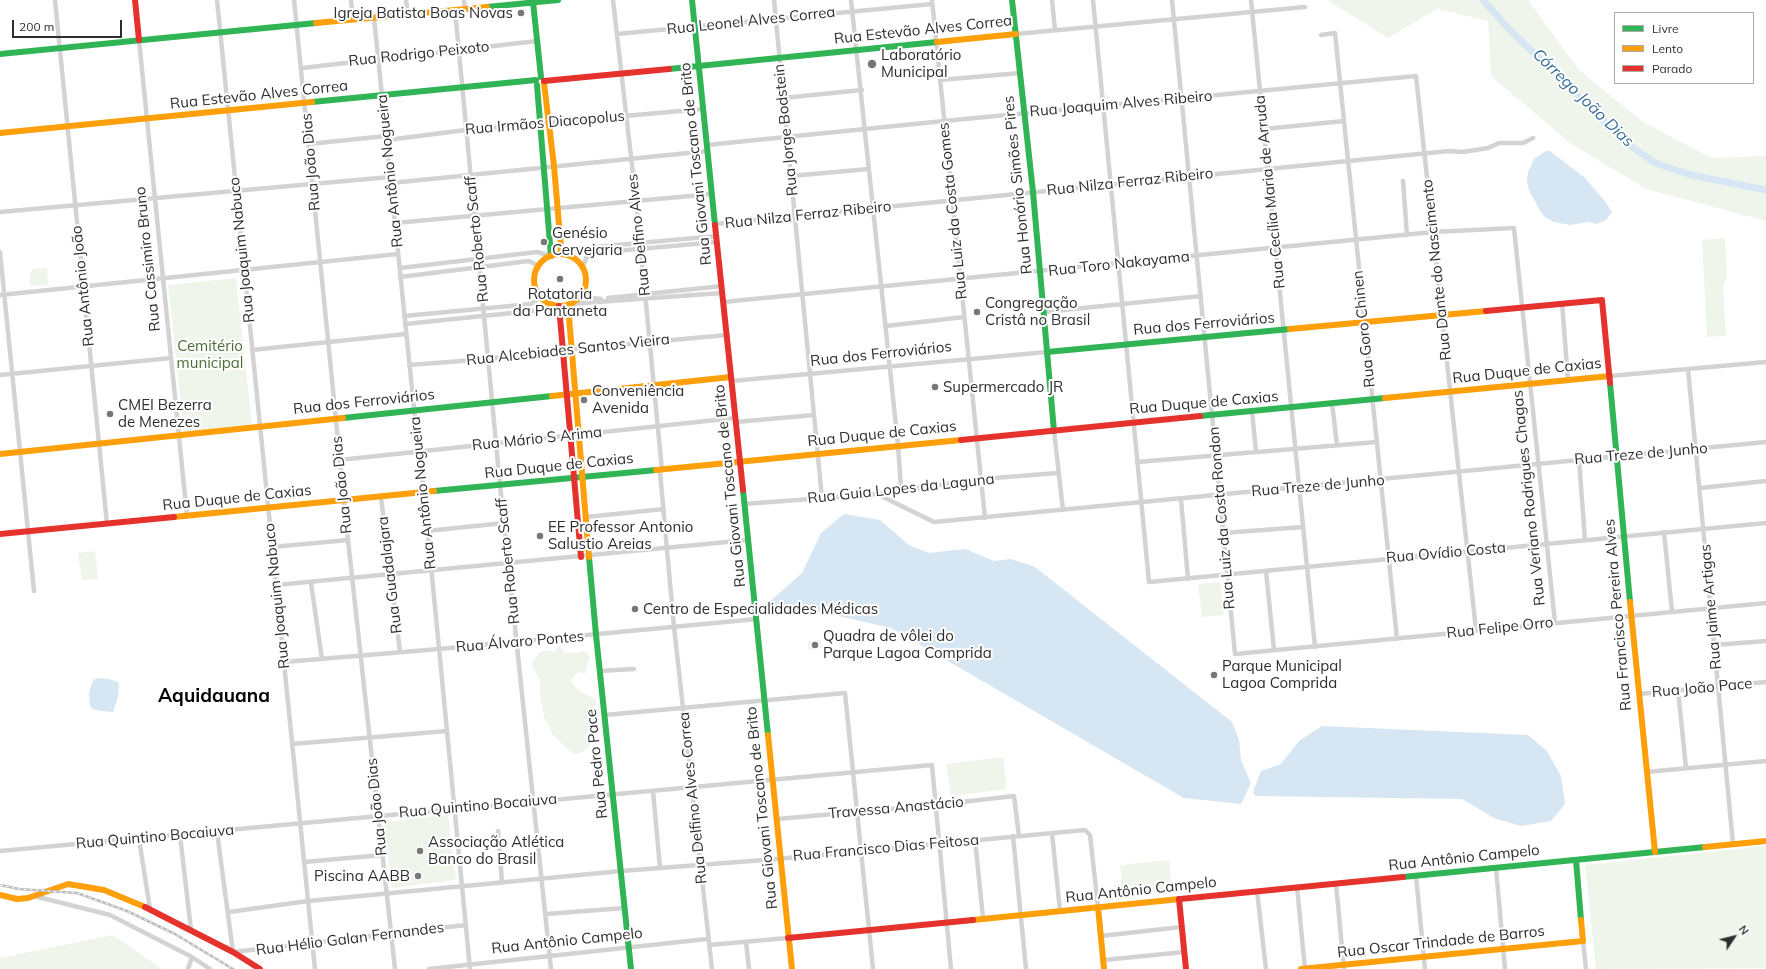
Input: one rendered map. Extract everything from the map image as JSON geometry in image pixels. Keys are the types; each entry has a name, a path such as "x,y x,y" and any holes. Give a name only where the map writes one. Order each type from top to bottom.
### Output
{"main road":[{"name":"Rua Cassimiro Bruno","path":"135,0 139,40"},
{"path":"0,54 455,10 520,2 558,0"},
{"name":"Rua Giovani Toscano de Brito","path":"692,0 696,27 703,109 757,619 792,969"},
{"name":"Rua Honório Simões Pires","path":"1012,0 1033,192 1054,431"},
{"path":"533,2 540,82 540,125 551,256"},
{"name":"Rua Estevão Alves Correa","path":"0,133 521,82 540,82 1016,34"},
{"path":"540,82 549,124 558,208 561,254"},
{"path":"561,254 577,261 583,267 586,275 586,283 584,291 577,300 569,304 556,305 549,303 540,295 535,282 537,269 541,264 551,256 561,254"},
{"name":"Rua dos Ferroviários","path":"1047,352 1602,300 1610,376"},
{"name":"Rua Pedro Pace","path":"569,304 575,393 596,635 631,969"},
{"path":"556,305 563,350 581,557"},
{"name":"Rua Duque de Caxias","path":"0,534 582,477 661,471 898,445 1610,376"},
{"name":"Rua Francisco Pereira Alves","path":"1610,376 1631,616 1655,852"},
{"name":"Rua dos Ferroviários","path":"0,454 654,384 731,379"},
{"name":"Rua Antônio Campelo","path":"788,938 1766,841"},
{"path":"1576,860 1583,941"},
{"path":"0,895 17,899 34,896 61,885 68,884 79,884 104,890 150,909 233,952 260,969"},
{"path":"1179,899 1186,969"},
{"path":"1098,907 1104,969"},
{"name":"Rua Oscar Trindade de Barros","path":"1301,969 1344,967 1424,957 1583,941"}],"street":[{"name":"Rua Antônio João","path":"55,0 107,524"},
{"name":"Rua Joaquim Nabuco","path":"217,0 315,969"},
{"name":"Rua João Dias","path":"294,0 306,104 360,656 395,969"},
{"path":"351,0 353,20"},
{"path":"406,0 408,14"},
{"path":"464,0 465,9"},
{"name":"Rua Delfino Alves","path":"614,0 641,246 658,426 674,627"},
{"name":"Rua Jorge Bodstein","path":"774,0 822,498"},
{"path":"852,0 898,445 901,489"},
{"path":"1052,0 1055,30"},
{"path":"1093,0 1142,502"},
{"name":"Rua Luiz da Costa Rondon","path":"1172,0 1235,654"},
{"name":"Rua Cecília Maria de Arruda","path":"1251,0 1315,647"},
{"name":"Rua Leonel Alves Correa","path":"617,34 932,2"},
{"name":"Rua Luiz da Costa Gomes","path":"932,2 985,518"},
{"name":"Rua Estevão Alves Correa","path":"1016,34 1305,7"},
{"name":"Rua Roberto Scaff","path":"455,10 500,485 551,969"},
{"name":"Rua Antônio Nogueira","path":"374,18 409,365 424,493 470,967"},
{"name":"Rua Goro Chinen","path":"1322,34 1335,33 1371,400 1377,442 1397,639"},
{"name":"Rua Cassimiro Bruno","path":"139,40 187,516"},
{"name":"Rua Rodrigo Peixoto","path":"302,68 537,41"},
{"path":"940,80 1020,73"},
{"name":"Rua Joaquim Alves Ribeiro","path":"0,212 313,184 470,174 632,159 787,137 1416,76"},
{"name":"Rua Dante do Nascimento","path":"1416,76 1476,630"},
{"path":"783,98 862,90"},
{"name":"Rua Irmãos Diacopolus","path":"309,144 540,125 703,109"},
{"path":"1264,129 1344,121"},
{"name":"Rua Nilza Ferraz Ribeiro","path":"715,224 1449,151 1476,151 1499,143 1524,143 1533,138"},
{"path":"791,176 869,169"},
{"path":"1403,182 1407,235"},
{"path":"395,224 712,194"},
{"name":"Rua Toro Nakayama","path":"724,302 960,280 1433,232 1514,228"},
{"name":"Rua Veriano Rodrigues Chagas","path":"1514,228 1555,623"},
{"path":"561,254 570,250 584,248 641,246 717,239"},
{"path":"583,267 583,261 588,255 641,246"},
{"path":"0,252 2,295 12,373 34,591"},
{"path":"400,268 537,252 551,256"},
{"path":"2,295 398,254"},
{"path":"400,277 529,261 534,264 537,269"},
{"path":"569,304 645,297 722,286"},
{"path":"584,291 592,298 598,300 722,293"},
{"path":"404,316 531,304 536,301 540,295"},
{"path":"1044,312 1201,296"},
{"path":"1562,303 1568,380"},
{"path":"405,324 551,309 556,305"},
{"path":"886,326 964,317"},
{"path":"252,350 406,334"},
{"name":"Rua Alcebiades Santos Vieira","path":"409,365 488,359 563,350 727,335"},
{"name":"Rua dos Ferroviários","path":"731,379 810,374 1047,352"},
{"path":"0,375 171,358"},
{"name":"Rua Duque de Caxias","path":"1610,376 1766,362"},
{"name":"Rua Jaime Artigas","path":"1688,369 1733,844"},
{"path":"1332,403 1337,445"},
{"path":"1252,411 1256,452"},
{"name":"Rua Mário S Arima","path":"340,460 658,426 814,415"},
{"name":"Rua Honório Simões Pires","path":"1054,431 1062,510"},
{"path":"1137,462 1377,442"},
{"name":"Rua Treze de Junho","path":"877,494 934,522 1766,442"},
{"path":"1579,460 1586,540"},
{"name":"Rua Guia Lopes da Laguna","path":"744,504 877,494 901,489 981,479 1058,473"},
{"path":"1700,488 1766,481"},
{"name":"Rua Guadalajara","path":"381,497 400,652"},
{"path":"1181,499 1188,578"},
{"name":"Rua Ovídio Costa","path":"1142,502 1149,582 1766,523"},
{"path":"586,517 664,509"},
{"path":"427,531 504,523"},
{"path":"1223,533 1303,526"},
{"path":"1664,532 1672,612"},
{"path":"272,547 348,540"},
{"path":"276,585 311,583 748,540"},
{"path":"1266,571 1274,650"},
{"path":"311,583 322,659"},
{"name":"Rua Felipe Orro","path":"1235,654 1766,603"},
{"name":"Rua Álvaro Pontes","path":"284,662 596,635 757,619"},
{"name":"Rua Delfino Alves Correa","path":"674,627 684,708 707,939 712,969"},
{"path":"1714,645 1766,641"},
{"path":"600,671 634,669"},
{"name":"Rua João Pace","path":"1639,694 1766,682"},
{"path":"1678,690 1686,768"},
{"path":"605,715 845,693 873,969"},
{"path":"292,744 447,730"},
{"path":"1646,772 1766,761"},
{"name":"Rua Quintino Bocaiuva","path":"0,851 217,832 300,822 932,765 936,805"},
{"path":"653,791 660,868"},
{"name":"Travessa Anastácio","path":"777,819 936,805 1014,796 1019,836"},
{"path":"936,805 951,969"},
{"name":"Rua Francisco Dias Feitosa","path":"229,912 308,901 462,886 1085,830 1089,833 1098,907"},
{"path":"217,832 229,912 233,952"},
{"path":"498,832 502,883"},
{"path":"1052,833 1060,911"},
{"path":"180,835 191,930"},
{"path":"1013,836 1026,969"},
{"path":"139,839 150,909"},
{"path":"975,840 983,918"},
{"path":"304,862 382,856"},
{"path":"1496,868 1505,969"},
{"path":"1416,876 1425,969"},
{"path":"1336,884 1344,967"},
{"path":"1297,887 1305,969"},
{"path":"1258,891 1266,969"},
{"path":"34,896 110,915 192,957 210,969"},
{"path":"546,914 625,908"},
{"name":"Rua Hélio Galan Fernandes","path":"233,952 466,925"},
{"path":"1101,936 1182,927"},
{"name":"Rua Antônio Campelo","path":"709,945 788,938"},
{"name":"Rua Antônio Campelo","path":"429,969 470,967 550,956 707,939"},
{"path":"1583,941 1586,969"},
{"path":"746,942 749,969"},
{"path":"1104,960 1184,952"},
{"path":"188,969 192,957"}],"green space":[{"path":"1327,0 1528,0 1579,70 1643,122 1711,158 1766,156 1766,221 1646,189 1571,144 1491,76 1488,21 1437,9 1388,38"},
{"path":"1725,238 1727,276 1723,286 1726,336 1707,337 1702,240"},
{"path":"47,268 48,285 30,286 30,274 33,269"},
{"name":"Cemitério municipal","path":"236,278 252,425 184,432 168,285"},
{"path":"95,551 98,579 82,580 78,553"},
{"path":"1220,582 1224,615 1202,617 1198,584"},
{"name":"Quadra de vôlei do Parque Lagoa Comprida","path":"821,640 822,648 809,650 808,642"},
{"path":"560,645 564,652 578,653 584,651 590,656 585,674 578,672 571,681 578,690 596,700 596,705 592,711 595,717 594,734 590,746 580,753 573,754 553,735 544,717 540,696 540,684 537,674 532,666 532,662 540,652 546,650 552,652 556,651"},
{"path":"1003,757 1007,789 951,796 946,764"},
{"name":"Associação Atlética Banco do Brasil","path":"448,814 456,880 392,888 384,822"},
{"path":"1766,846 1766,968 1596,969 1585,865"},
{"path":"1169,860 1172,890 1123,895 1120,865"},
{"path":"113,935 162,969 0,969 0,958"}],"water":[{"path":"1546,151 1550,151 1585,178 1612,212 1606,220 1597,224 1588,222 1570,225 1554,222 1545,217 1540,211 1528,188 1527,181 1528,172 1534,159"},
{"path":"844,514 880,520 909,545 929,553 965,549 994,561 1011,559 1035,567 1232,722 1239,740 1241,760 1251,783 1241,804 1184,798 891,628 812,610 774,611 767,604 802,573 821,533"},
{"path":"98,678 108,679 118,682 119,684 118,697 113,712 92,709 90,705 89,693 93,680"},
{"path":"1322,726 1528,735 1547,751 1561,776 1565,804 1551,821 1521,826 1494,818 1462,799 1255,796 1253,792 1261,771 1281,764 1299,741"}],"waterway":[{"name":"Córrego João Dias","path":"1483,0 1505,25 1625,142 1655,163 1691,175 1766,190"}],"railway":[{"path":"0,885 19,889 77,893 127,911 175,934 233,969"}],"traffic: fast":[{"path":"487,7 558,0"},
{"path":"692,0 715,225"},
{"path":"1012,0 1033,192 1054,431"},
{"path":"533,2 541,77"},
{"path":"0,54 316,23"},
{"path":"669,69 937,42"},
{"path":"312,102 536,80"},
{"path":"537,85 551,256"},
{"path":"1047,352 1290,329"},
{"path":"1610,383 1630,602"},
{"path":"343,418 552,396"},
{"path":"1200,416 1385,398"},
{"path":"434,491 656,470"},
{"path":"743,490 768,735"},
{"path":"589,557 631,969"},
{"path":"1403,877 1705,847"},
{"path":"1576,860 1581,920"}],"traffic: slow":[{"path":"316,23 487,7"},
{"path":"937,42 1016,34"},
{"path":"544,83 554,166 561,248 560,254"},
{"path":"0,133 312,102"},
{"path":"560,254 570,256 578,262 584,270 586,280 584,290 578,298 570,304 560,306 550,304 542,298 536,290 534,280 536,270 542,262 550,256 560,254"},
{"path":"568,305 589,557"},
{"path":"1290,329 1486,311"},
{"path":"1385,398 1610,376"},
{"path":"552,396 731,377"},
{"path":"0,454 343,418"},
{"path":"656,470 961,440"},
{"path":"174,517 434,491"},
{"path":"1630,602 1655,852"},
{"path":"768,735 792,969"},
{"path":"1705,847 1766,841"},
{"path":"0,895 17,899 28,898 68,884 104,890 145,907"},
{"path":"973,920 1180,899"},
{"path":"1098,907 1104,969"},
{"path":"1301,969 1583,941 1581,920"}],"traffic: jam":[{"path":"135,0 139,40"},
{"path":"544,81 669,69"},
{"path":"715,225 743,490"},
{"path":"1486,311 1602,300 1610,383"},
{"path":"559,306 581,557"},
{"path":"961,440 1200,416"},
{"path":"0,534 174,517"},
{"path":"1180,899 1403,877"},
{"path":"1179,899 1186,969"},
{"path":"145,907 233,952 260,969"},
{"path":"788,938 973,920"}],"place":[{"name":"Igreja Batista Boas Novas","path":"521,13"},
{"name":"Laboratório Municipal","path":"872,64"},
{"name":"Genésio Cervejaria","path":"544,242"},
{"name":"Rotatoria da Pantaneta","path":"560,279"},
{"name":"Congregação Cristâ no Brasil","path":"977,312"},
{"name":"Supermercado JR","path":"935,387"},
{"name":"Conveniência Avenida","path":"584,400"},
{"name":"CMEI Bezerra de Menezes","path":"110,414"},
{"name":"EE Professor Antonio Salustio Areias","path":"540,536"},
{"name":"Centro de Especialidades Médicas","path":"635,609"},
{"name":"Quadra de vôlei do Parque Lagoa Comprida","path":"815,645"},
{"name":"Parque Municipal Lagoa Comprida","path":"1214,675"},
{"name":"Associação Atlética Banco do Brasil","path":"420,851"},
{"name":"Piscina AABB","path":"418,876"}],"district":[{"name":"Aquidauana","path":"214,696"}]}
